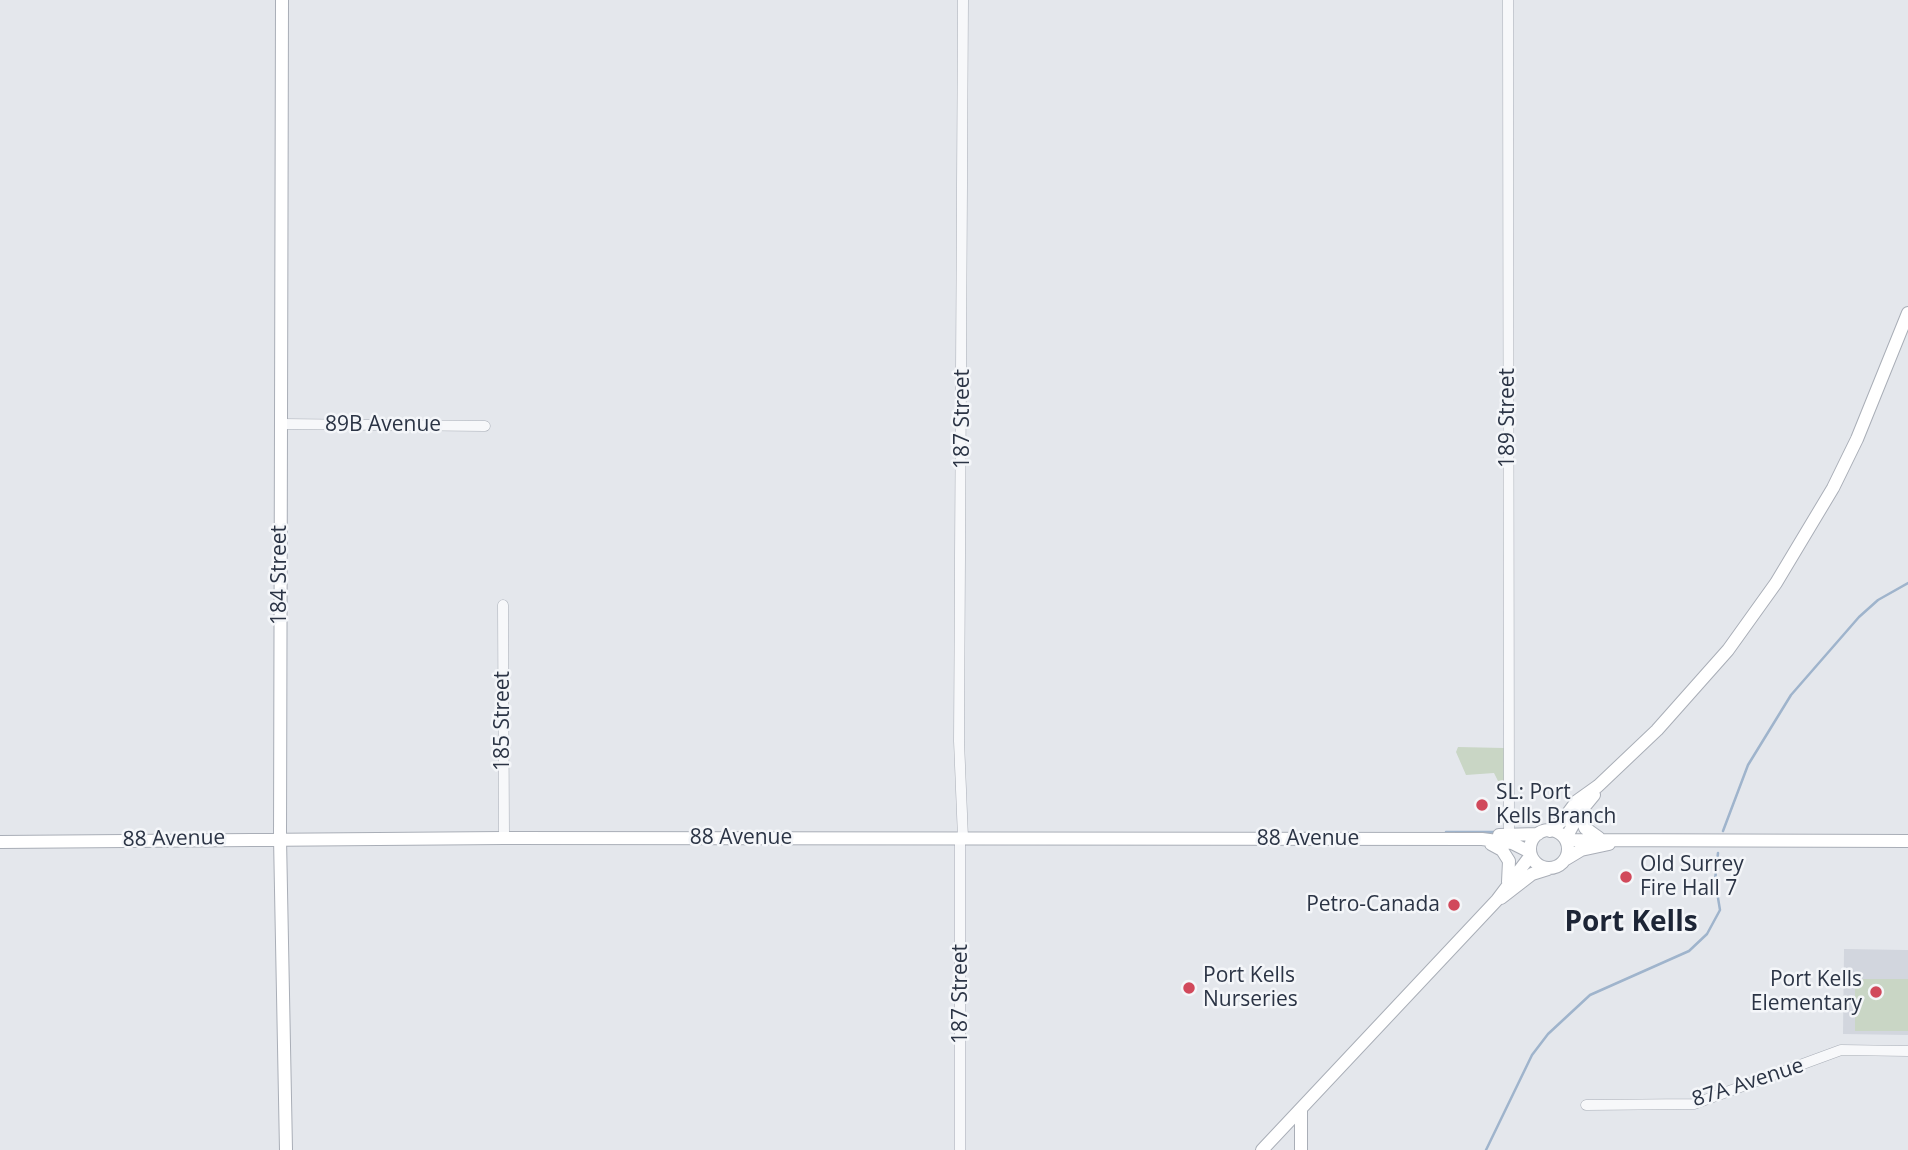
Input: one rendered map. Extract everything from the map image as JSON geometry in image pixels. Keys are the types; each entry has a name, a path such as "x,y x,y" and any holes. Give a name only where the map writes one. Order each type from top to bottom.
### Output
{"main road":[{"name":"184 Street","path":"282,0 280,838 286,1150"},
{"path":"1497,900 1531,853 1532,842 1562,821 1577,801 1598,786 1657,730 1710,671 1776,583 1833,488 1857,439 1905,331 1908,313"},
{"path":"1566,859 1566,839 1598,786"},
{"path":"1580,812 1585,828 1606,840"},
{"name":"88 Avenue","path":"1485,841 1509,835 1544,832"},
{"path":"1544,832 1566,839 1606,840 1908,841"},
{"name":"88 Avenue","path":"0,842 280,838 1485,841 1512,843 1531,853"},
{"path":"1262,1150 1497,900 1532,874 1558,866 1581,850 1606,840"},
{"path":"1485,841 1502,850 1509,861 1508,882"},
{"path":"1531,853 1537,864 1548,869"},
{"path":"1301,1109 1301,1150"}],"street":[{"name":"187 Street","path":"960,1150 959,720 963,0"},
{"name":"189 Street","path":"1508,0 1509,835"},
{"name":"89B Avenue","path":"281,424 485,426"},
{"name":"185 Street","path":"503,605 504,838"},
{"name":"87A Avenue","path":"1586,1105 1694,1104 1841,1051 1908,1051"}],"shaded area":[{"name":"Port Kells Elementary","path":"1844,949 1908,950 1908,1035 1843,1034"}],"green space":[{"path":"1458,747 1504,748 1504,780 1498,781 1494,773 1466,775 1456,752"},
{"path":"1855,979 1908,979 1908,1031 1855,1031"}],"waterway":[{"path":"1723,831 1748,765 1791,695 1859,617 1878,600 1908,583"},
{"path":"1446,832 1497,832"},
{"path":"1486,1150 1532,1055 1548,1034 1590,995 1689,951 1707,934 1720,910 1715,880 1718,853"}],"place":[{"name":"SL: Port Kells Branch","path":"1482,805"},
{"name":"Old Surrey Fire Hall 7","path":"1626,877"},
{"name":"Petro-Canada","path":"1454,905"},
{"name":"Port Kells Nurseries","path":"1189,988"},
{"name":"Port Kells Elementary","path":"1876,992"}],"district":[{"name":"Port Kells","path":"1631,923"}]}
